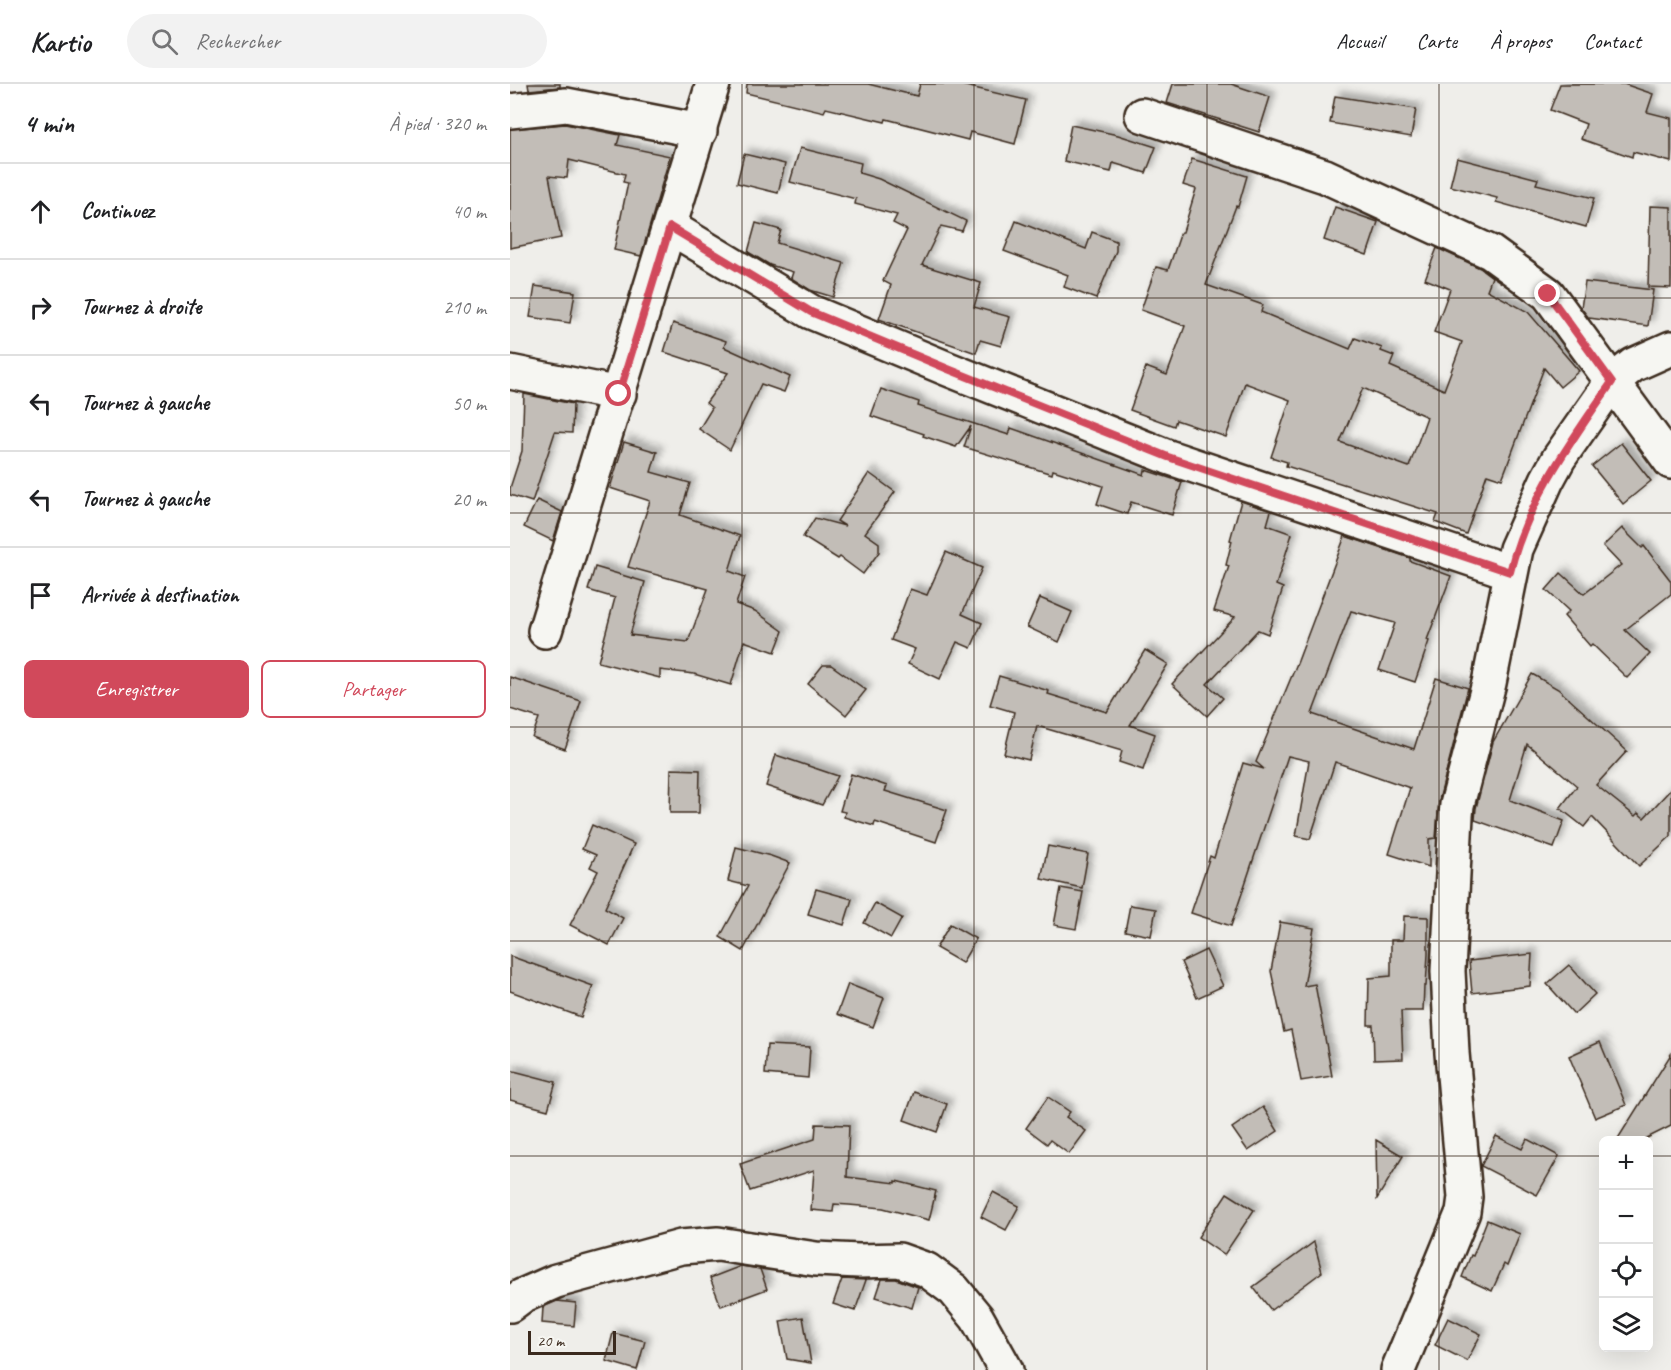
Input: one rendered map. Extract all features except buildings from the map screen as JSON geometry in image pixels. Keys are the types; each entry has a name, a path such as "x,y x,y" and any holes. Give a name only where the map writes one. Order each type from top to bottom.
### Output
{"street":[{"path":"545,631 713,84"},
{"path":"510,111 566,105 700,131"},
{"path":"1142,115 1325,176 1490,252 1548,294 1671,462"},
{"path":"670,227 811,312 959,373 1168,457 1510,572"},
{"path":"1398,1370 1463,1212 1465,1197 1452,1053 1448,971 1456,816 1489,683 1516,549 1559,458 1612,382 1634,365 1671,348"},
{"path":"510,372 619,394"},
{"path":"510,1305 522,1296 556,1281 681,1247 718,1244 816,1259 899,1260 927,1270 954,1290 977,1318 1006,1370"}],"route":[{"path":"619,394 670,227 811,312 948,369 1168,457 1510,572 1516,549 1547,480 1559,458 1612,382 1548,294"}]}
